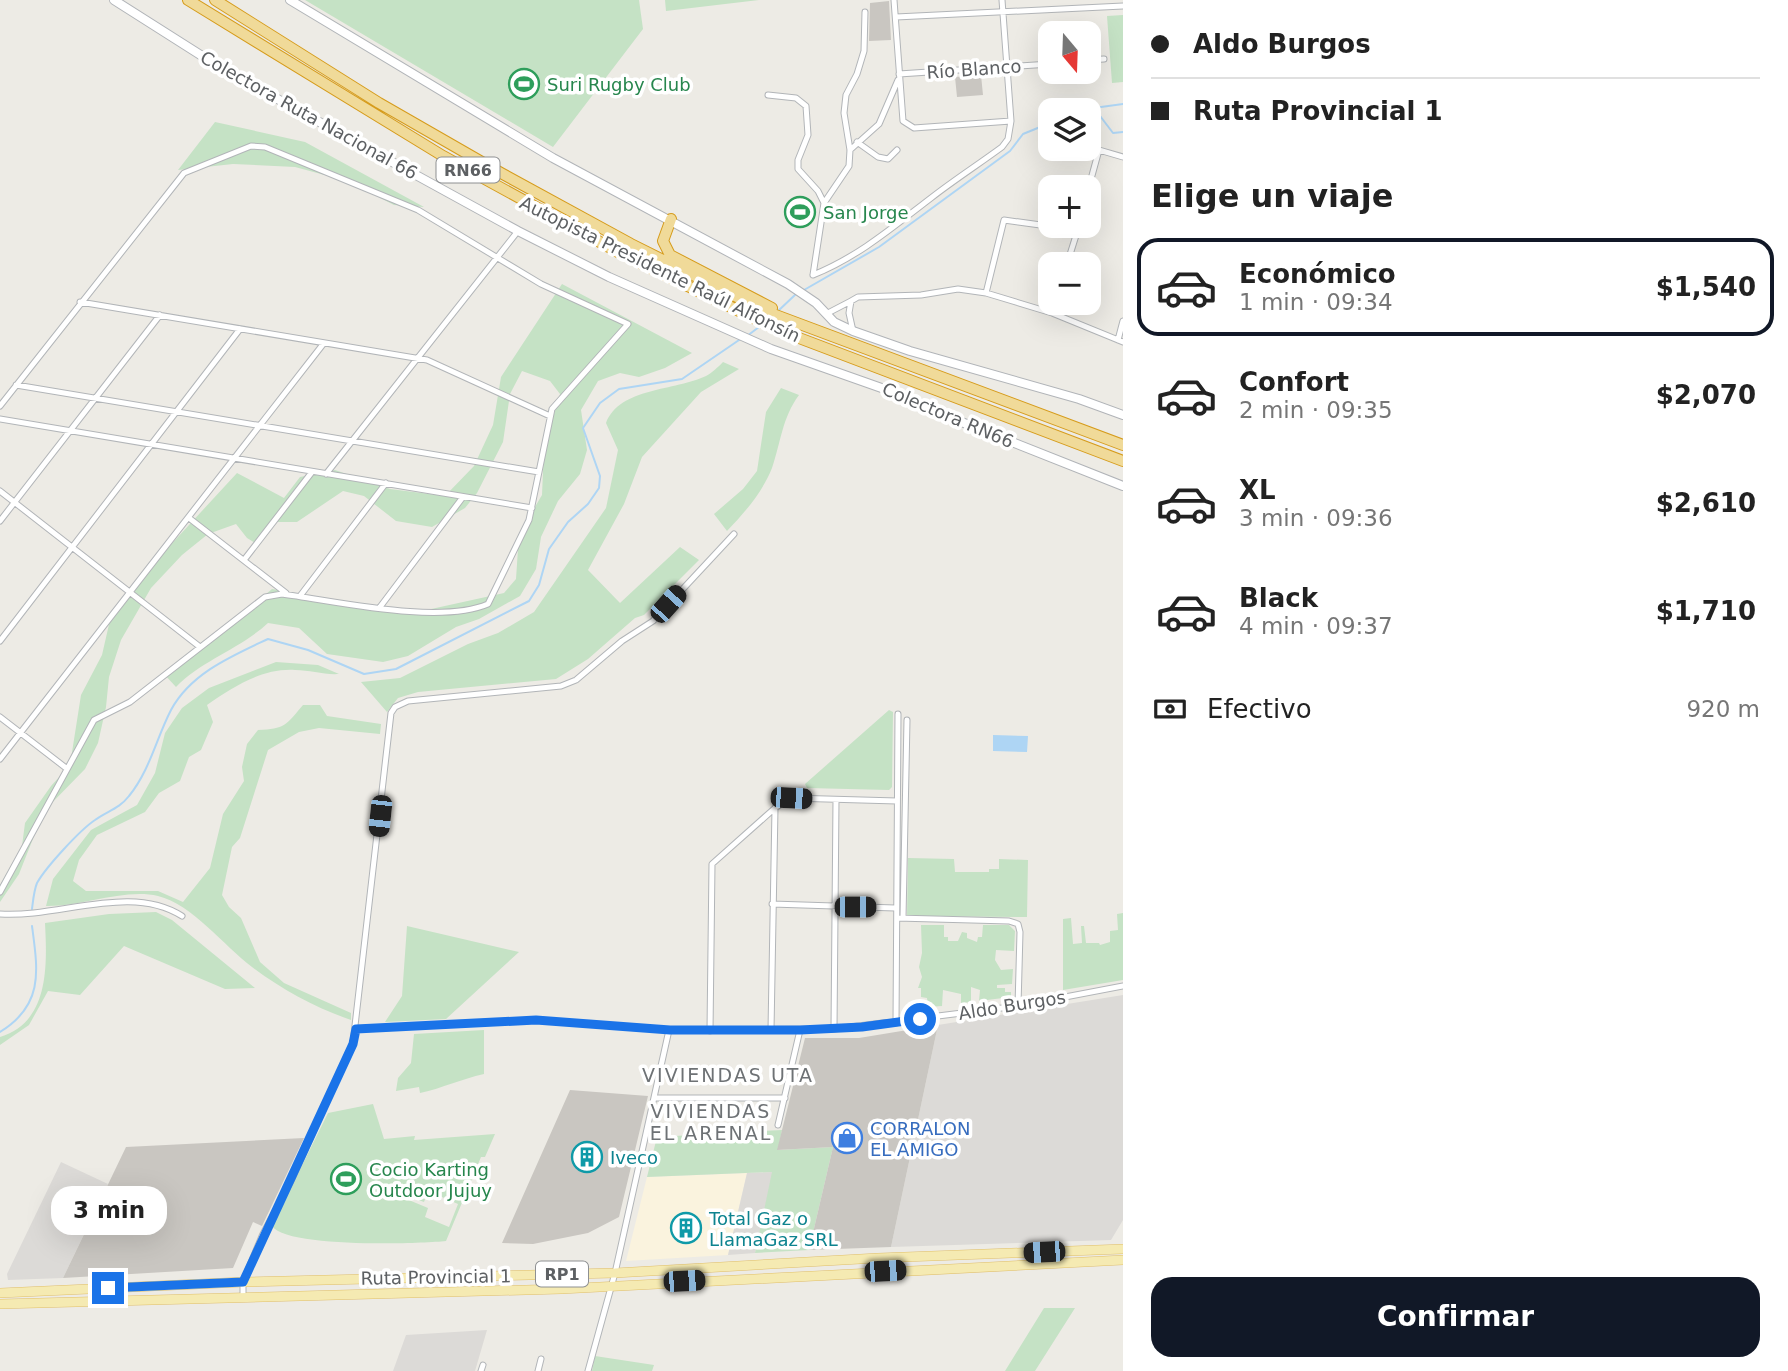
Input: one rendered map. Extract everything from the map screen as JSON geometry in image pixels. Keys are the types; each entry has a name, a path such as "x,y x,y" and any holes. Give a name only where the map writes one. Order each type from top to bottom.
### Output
{"highway":[{"name":"Autopista Presidente Raúl Alfonsín","path":"188,0 524,203 618,252 764,312 1123,445"},
{"name":"Autopista Presidente Raúl Alfonsín","path":"215,0 379,103 500,173 764,312 778,330 1123,461"},
{"path":"671,219 663,241 670,255 764,312"}],"main road":[{"name":"Ruta Provincial 1","path":"0,1293 243,1282 615,1273 878,1258 1123,1249"},
{"name":"Ruta Provincial 1","path":"0,1304 611,1286 1123,1260"}],"street":[{"name":"Colectora Ruta Nacional 66","path":"114,0 221,68 518,231 734,333"},
{"path":"290,0 552,158 671,219 736,258 788,284 816,303 834,322 851,324 910,351 1056,392 1123,415"},
{"path":"894,0 903,121 914,128 1011,121"},
{"path":"865,12 864,51 857,74 846,95 844,113 850,150 849,166 824,204 813,275 833,267 886,234 933,195 1002,147 1008,139 1011,121 1003,0"},
{"path":"895,17 1123,6"},
{"name":"Río Blanco","path":"899,76 1038,65"},
{"path":"850,150 878,124 899,76"},
{"path":"768,95 796,98 806,106 807,135 798,160 798,169 818,191 824,204"},
{"path":"857,142 878,157 888,159 897,150"},
{"path":"0,406 184,173 251,146 265,147 418,210 541,284 628,324 555,405 550,416 529,520 488,604 443,612 300,596 265,597 130,702 93,720 0,892"},
{"path":"1092,175 1099,150 1123,157"},
{"path":"986,293 1004,220 1038,224"},
{"path":"326,474 518,231"},
{"path":"826,314 867,295 913,296 958,289 986,293 1038,309"},
{"path":"851,301 851,324"},
{"path":"80,302 419,358 495,389 550,416"},
{"path":"0,521 160,315"},
{"path":"1057,315 1120,341 1123,321"},
{"path":"0,641 240,329"},
{"name":"Colectora RN66","path":"734,333 771,349 907,397 959,421 1123,486"},
{"path":"0,759 131,594 324,342"},
{"path":"16,385 539,472"},
{"path":"0,419 532,508"},
{"path":"244,560 312,472"},
{"path":"300,596 386,484"},
{"path":"0,491 200,648"},
{"path":"380,607 463,497"},
{"path":"189,518 288,595"},
{"path":"243,1296 243,1282 353,1044 391,713 395,707 422,699 561,686 576,680 622,640 653,621 734,534"},
{"path":"898,714 895,908 900,918"},
{"path":"0,717 66,768"},
{"path":"896,1023 907,720"},
{"path":"710,1031 712,864 775,808 791,798 897,802"},
{"path":"834,1029 836,800"},
{"path":"771,1030 775,808"},
{"path":"0,914 24,915 140,900 167,906 182,916"},
{"path":"772,904 895,908"},
{"path":"900,918 1009,921 1018,924 1018,1006"},
{"name":"Aldo Burgos","path":"356,1029 536,1020 670,1030 834,1029 1018,1006 1123,986"},
{"path":"588,1371 615,1273 670,1030"},
{"path":"778,1125 800,1030"},
{"path":"656,1098 785,1098"},
{"path":"538,1371 541,1359"}],"shaded area":[{"path":"1123,995 1123,1220 1111,1240 891,1247 938,1025"},
{"path":"61,1162 108,1184 63,1278 8,1280 7,1274"},
{"path":"773,1172 755,1253 728,1255 747,1173"},
{"path":"747,1173 728,1255 626,1261 647,1177"},
{"path":"487,1330 475,1371 393,1371 406,1335"}],"green space":[{"name":"Suri Rugby Club","path":"305,0 639,0 643,29 553,147"},
{"path":"665,0 759,0 666,11"},
{"path":"1123,15 1123,82 1112,83 1107,16"},
{"path":"215,122 305,142 424,207 394,205 347,181 295,167 233,164 178,170"},
{"path":"562,284 692,353 665,368 639,377 620,373 598,381 581,410 587,450 580,474 558,501 541,537 536,569 520,596 479,619 456,627 408,656 383,662 327,654 299,628 268,623 197,669 176,687 163,673 174,672 272,589 413,613 504,593 516,579 519,534 542,495 544,448 560,394 550,381 522,371 510,394 503,442 477,493 465,508 432,527 396,521 364,496 343,491 297,522 277,522 257,544 247,538 236,524 208,534 182,555 151,588 121,640 109,677 98,743 85,769 44,811 19,874 0,902 0,885 22,846 25,823 51,786 70,765 81,695 102,655 110,620 153,564 237,473 284,498 300,477 335,470 390,489 445,496 474,466 493,425 501,377"},
{"path":"723,362 739,369 701,392 642,457 624,504 588,570 620,603 680,547 699,560 644,615 635,618 588,659 556,679 418,692 398,698 387,712 361,682 400,678 468,644 498,633 534,612 606,508 618,450 606,423 613,411 636,396 706,376"},
{"path":"781,388 799,395 785,421 772,468 758,494 727,531 714,514 743,489 757,471 766,412"},
{"path":"276,662 318,665 339,674 295,670 271,672 238,685 207,705 213,722 201,750 189,757 180,781 159,793 145,812 97,835 79,860 73,881 86,891 158,891 183,902 210,868 223,814 244,781 242,767 247,744 258,730 284,725 303,705 320,705 327,716 381,724 380,734 319,728 299,732 268,750 240,838 232,847 222,895 229,907 241,918 260,962 284,983 351,1013 351,1020 312,1004 275,983 241,958 195,916 171,900 131,894 46,906 53,879 91,830 137,805 155,773 165,733 182,708 209,688"},
{"path":"889,710 893,712 892,787 889,790 807,788 805,784"},
{"path":"908,858 954,859 955,872 989,872 989,869 999,869 999,859 1028,860 1027,917 907,916"},
{"path":"156,912 172,920 255,988 225,989 124,946 80,995 48,991 29,1025 0,1045 0,1037 28,1019 37,1005 45,973 45,923 109,914"},
{"path":"1123,913 1123,980 1063,990 1063,919 1071,918 1073,944 1082,943 1081,926 1084,926 1086,943 1100,945 1110,942 1110,931 1118,930 1117,914"},
{"path":"921,925 944,925 944,937 948,937 948,941 958,941 962,932 967,933 967,938 977,942 978,937 982,937 983,925 1009,925 1015,931 1014,951 996,950 995,960 1001,970 1013,969 1012,984 997,985 997,988 1005,988 1005,992 1011,992 1011,997 979,1001 980,990 971,987 971,1002 961,1003 961,994 943,990 942,1006 928,1007 927,998 921,997 921,988 918,988 922,977 919,967 922,953"},
{"path":"407,926 519,952 446,1019 385,1022 402,996"},
{"path":"484,1030 484,1074 420,1093 419,1087 396,1091 398,1078 411,1063 414,1034"},
{"name":"Cocio Karting Outdoor Jujuy","path":"373,1104 384,1139 415,1136 414,1140 495,1134 485,1157 481,1157 446,1241 326,1241 283,1233 272,1226 328,1113","holes":["393,1191 424,1202 428,1191 458,1204 449,1227 425,1217 428,1208 392,1193"]},
{"path":"782,1130 778,1150 833,1147 809,1250 755,1253 772,1172 647,1177 657,1137"},
{"path":"1044,1308 1075,1308 1035,1371 1005,1371"},
{"path":"595,1356 654,1365 652,1371 592,1371"}],"water":[{"path":"993,735 1028,736 1027,752 993,751"}],"building":[{"path":"889,1 891,40 869,41 870,3"},
{"path":"981,75 983,95 957,97 955,77"},
{"name":"CORRALON EL AMIGO","path":"938,1025 891,1247 809,1250 833,1147 777,1150 805,1038 859,1038"},
{"name":"Iveco","path":"570,1090 648,1096 619,1217 588,1233 533,1244 502,1243"},
{"path":"304,1138 262,1226 253,1222 233,1268 63,1278 126,1147"},
{"name":"Total Gaz o LlamaGaz SRL","path":"701,1220 702,1233 672,1235 671,1222"}],"waterway":[{"path":"1101,107 1123,104"},
{"path":"1101,117 1113,133 1123,132"},
{"path":"804,290 879,247 1010,151 1023,134 1038,128"},
{"path":"777,312 796,294"},
{"path":"747,336 759,327"},
{"path":"32,909 37,883 55,859 89,825 129,796 148,765 171,710 179,697 201,676 227,659 268,639 308,650 364,674 396,669 529,601 539,585 549,549 568,522 588,504 599,488 600,476 583,428 600,403 619,389 682,379 742,338"},
{"path":"0,1032 24,1010 35,986 36,958 32,926"}],"place":[{"name":"Suri Rugby Club","path":"524,84"},
{"name":"San Jorge","path":"800,212"},
{"name":"CORRALON EL AMIGO","path":"847,1138"},
{"name":"Iveco","path":"587,1157"},
{"name":"Cocio Karting Outdoor Jujuy","path":"346,1179"},
{"name":"Total Gaz o LlamaGaz SRL","path":"686,1228"}],"district":[{"name":"VIVIENDAS UTA","path":"728,1075"},
{"name":"VIVIENDAS EL ARENAL","path":"711,1122"}],"route":[{"path":"108,1288 243,1282 353,1044 356,1029 536,1020 670,1030 800,1030 862,1027 920,1019"}]}
